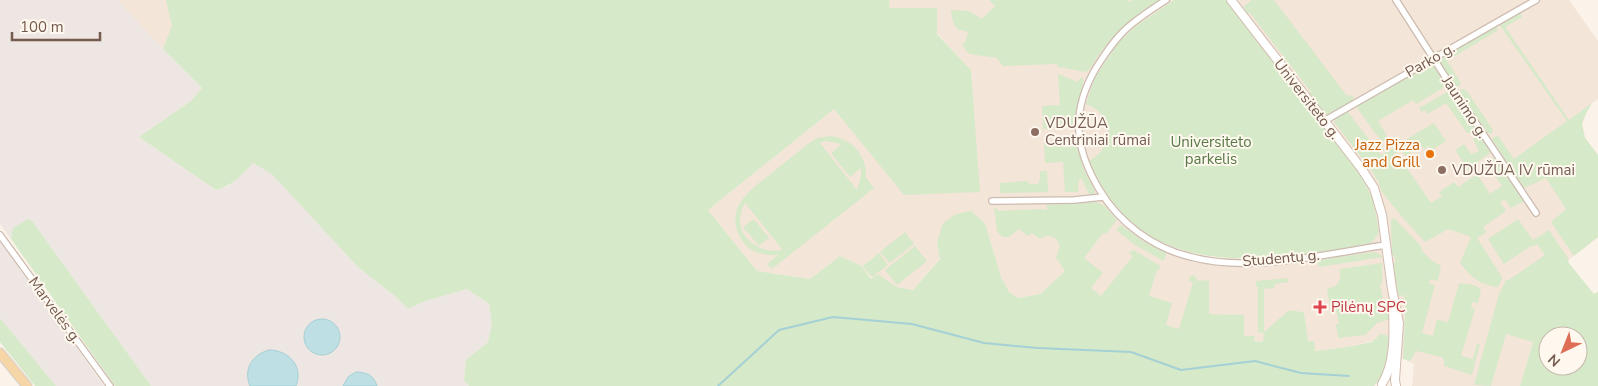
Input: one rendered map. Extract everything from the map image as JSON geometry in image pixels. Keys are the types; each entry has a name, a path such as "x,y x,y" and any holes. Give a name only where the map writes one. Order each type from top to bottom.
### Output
{"main road":[{"name":"Universiteto g.","path":"1231,0 1361,168 1374,188 1380,206 1400,330 1395,386"},
{"name":"Universiteto g.","path":"1380,385 1388,375 1391,362 1392,289"},
{"path":"0,353 27,386"},
{"path":"1380,385 1390,384 1395,386"}],"street":[{"name":"Studentų g.","path":"1166,0 1140,18 1115,41 1091,77 1081,102 1078,126 1080,145 1093,180 1103,197 1122,219 1149,240 1170,251 1192,258 1252,263 1290,260 1386,244"},
{"name":"Jaunimo g.","path":"1396,0 1536,213"},
{"name":"Parko g.","path":"1324,121 1536,0"},
{"path":"992,202 1074,200 1103,197"},
{"name":"Marvelės g.","path":"0,235 110,386"}],"shaded area":[{"path":"0,0 117,0 202,88 191,101 139,137 216,190 227,187 253,163 273,174 358,267 408,309 425,301 467,289 489,304 492,323 488,342 466,360 464,381 469,386 151,386 32,221 13,228 11,239 0,224"},
{"path":"117,0 166,0 173,26 163,49"},
{"path":"889,0 989,0 1000,11 1119,0 1174,0 1127,34 1110,54 1095,77 1091,105 1103,116 1108,132 1105,146 1096,157 1097,177 1105,192 1117,207 1157,240 1195,254 1222,258 1255,259 1282,257 1369,244 1360,174 1226,0 1569,0 1598,41 1598,99 1592,103 1582,124 1585,138 1598,155 1598,237 1567,261 1540,326 1538,326 1520,386 1412,386 1414,364 1407,360 1387,356 1389,338 1376,337 1373,341 1347,347 1315,351 1308,342 1304,312 1289,310 1263,342 1227,339 1233,315 1209,314 1209,281 1183,338 1079,311 1084,258 1059,276 1040,294 1018,298 1009,292 1001,277 985,223 937,242 940,258 913,290 897,287 878,274 872,279 862,266 840,256 810,279 757,271 708,210 834,109 904,194 972,86 971,70 937,33 890,8"},
{"path":"0,242 104,386 56,386 0,318"}],"green space":[{"path":"166,0 889,0 890,8 937,8 937,34 971,70 980,192 904,195 834,109 708,210 757,271 810,279 840,256 862,266 871,279 878,274 897,287 913,290 940,259 937,242 943,223 956,214 971,211 985,223 1001,277 1009,292 1018,298 1040,294 1065,271 1056,258 1060,246 1059,243 1052,236 1040,238 1032,233 1028,236 1019,229 1009,237 1002,237 997,231 994,208 998,211 1047,210 1047,205 1096,202 1105,206 1117,220 1106,234 1103,233 1084,258 1103,273 1091,288 1101,296 1133,256 1129,253 1134,250 1160,266 1149,296 1172,303 1166,325 1179,329 1193,282 1188,280 1192,275 1195,276 1198,282 1199,280 1209,281 1209,314 1244,315 1244,336 1255,336 1254,341 1263,342 1264,333 1258,332 1258,287 1256,286 1256,281 1289,278 1288,282 1275,284 1274,288 1264,289 1264,332 1289,310 1304,312 1308,341 1314,341 1315,351 1372,342 1380,334 1386,335 1389,338 1384,370 1374,386 469,386 464,381 466,360 488,342 492,323 489,304 467,289 425,301 408,309 358,267 272,174 253,163 232,183 216,190 139,137 191,101 202,88 163,49 172,26"},
{"path":"989,0 1127,0 1129,2 1132,0 1159,0 1120,30 1086,72 1058,67 1057,64 1003,66 997,58 969,54 962,45 968,33 958,30 955,26 951,10 969,11 982,19 995,6"},
{"name":"Universiteto parkelis","path":"1174,0 1226,0 1360,174 1373,199 1379,232 1374,240 1369,244 1298,255 1262,258 1225,258 1191,252 1158,240 1129,220 1105,191 1089,161 1098,155 1104,147 1108,131 1107,123 1102,115 1096,109 1086,104 1095,77 1118,43 1136,26"},
{"path":"1252,0 1274,0 1347,96 1354,97 1352,101 1327,115 1325,114 1309,93 1311,92 1250,13 1247,14 1243,7"},
{"path":"1518,13 1522,17 1505,27 1569,120 1592,103 1582,124 1585,138 1598,155 1598,237 1574,256 1551,222 1566,209 1546,178 1524,188 1492,140 1493,137 1498,136 1514,159 1567,121 1499,24"},
{"path":"1496,26 1498,30 1447,61 1461,83 1457,88 1440,62 1442,58"},
{"path":"1429,64 1433,65 1445,85 1416,104 1413,100 1378,121 1388,138 1383,141 1357,108 1358,105"},
{"path":"1058,74 1078,82 1081,77 1084,80 1074,124 1072,125 1066,120 1057,127 1043,129 1042,106 1060,105"},
{"path":"1464,89 1493,130 1491,134 1488,133 1459,92"},
{"path":"1449,91 1453,93 1476,128 1477,132 1475,134 1467,133 1446,103 1428,114 1425,110 1421,112 1419,108"},
{"path":"1347,111 1381,155 1393,148 1431,203 1442,196 1439,192 1454,182 1458,187 1477,174 1490,194 1502,186 1489,167 1485,169 1483,166 1485,162 1493,157 1496,158 1525,201 1511,208 1505,199 1500,202 1506,211 1483,227 1487,232 1477,238 1502,277 1498,287 1476,280 1460,263 1471,237 1448,229 1425,242 1402,217 1382,192 1372,171 1334,122 1336,117"},
{"path":"1434,123 1446,141 1432,150 1429,146 1424,149 1422,146 1406,156 1397,145"},
{"path":"1479,135 1482,136 1491,152 1472,166 1474,170 1470,172 1455,150 1464,144 1471,154 1479,151 1473,139"},
{"path":"831,136 852,145 861,155 866,170 866,178 874,188 772,269 767,264 778,255 767,255 757,252 744,243 736,228 735,218 737,209 748,193 817,138","holes":["825,141 842,144 831,153 850,177 861,168 857,190 820,143","745,203 782,249 782,250 762,249 747,238 742,231 740,222"]},
{"path":"1044,141 1059,142 1068,148 1070,142 1075,141 1084,170 1095,191 1094,195 1090,196 1081,178 1079,179 1078,192 1065,192 1063,162 1045,163"},
{"path":"1040,171 1047,171 1048,192 1000,193 1000,183 1027,181 1030,184 1038,184"},
{"path":"1394,218 1420,245 1423,252 1441,266 1438,281 1430,279 1429,284 1435,285 1422,333 1433,336 1437,319 1448,323 1459,283 1473,285 1481,289 1478,303 1472,302 1471,308 1475,309 1461,356 1473,359 1477,343 1480,344 1472,375 1444,366 1442,357 1416,351 1411,360 1403,359 1404,295 1399,296 1392,264 1396,262 1392,255 1391,220"},
{"path":"28,219 32,221 151,386 115,386 11,239 13,228"},
{"path":"754,219 769,238 759,246 743,227"},
{"path":"1518,219 1533,240 1549,230 1569,260 1568,262 1594,294 1598,292 1598,386 1520,386 1533,342 1506,334 1491,386 1474,385 1499,294 1506,280 1509,280 1545,255 1537,244 1504,264 1488,239"},
{"path":"1121,225 1144,242 1166,253 1164,261 1135,245 1116,230"},
{"path":"905,232 914,244 890,263 880,252"},
{"path":"915,246 927,261 897,285 885,270"},
{"path":"1375,252 1383,257 1319,267 1318,260"},
{"path":"879,253 888,265 872,277 863,266"},
{"path":"1382,263 1382,283 1380,284 1383,300 1387,300 1391,315 1390,319 1377,323 1365,335 1338,338 1336,324 1339,324 1337,313 1331,314 1327,289 1334,287 1338,282 1340,269"},
{"path":"0,318 56,386 35,386 0,342"}],"water":[{"path":"322,319 335,324 340,337 335,350 322,355 309,350 304,337 309,324"},
{"path":"269,350 282,353 293,361 298,372 296,386 250,386 248,368 250,363 258,355"},
{"path":"356,372 369,375 377,386 343,386 348,377"}],"waterway":[{"path":"718,386 779,330 833,317 912,324 984,343 1038,348 1131,352 1181,370 1255,361 1301,373 1349,376"}],"place":[{"name":"VDUŽŪA Centriniai rūmai","path":"1035,132"},
{"name":"Jazz Pizza and Grill","path":"1430,154"},
{"name":"VDUŽŪA IV rūmai","path":"1442,170"},
{"name":"Pilėnų SPC","path":"1320,307"}]}
